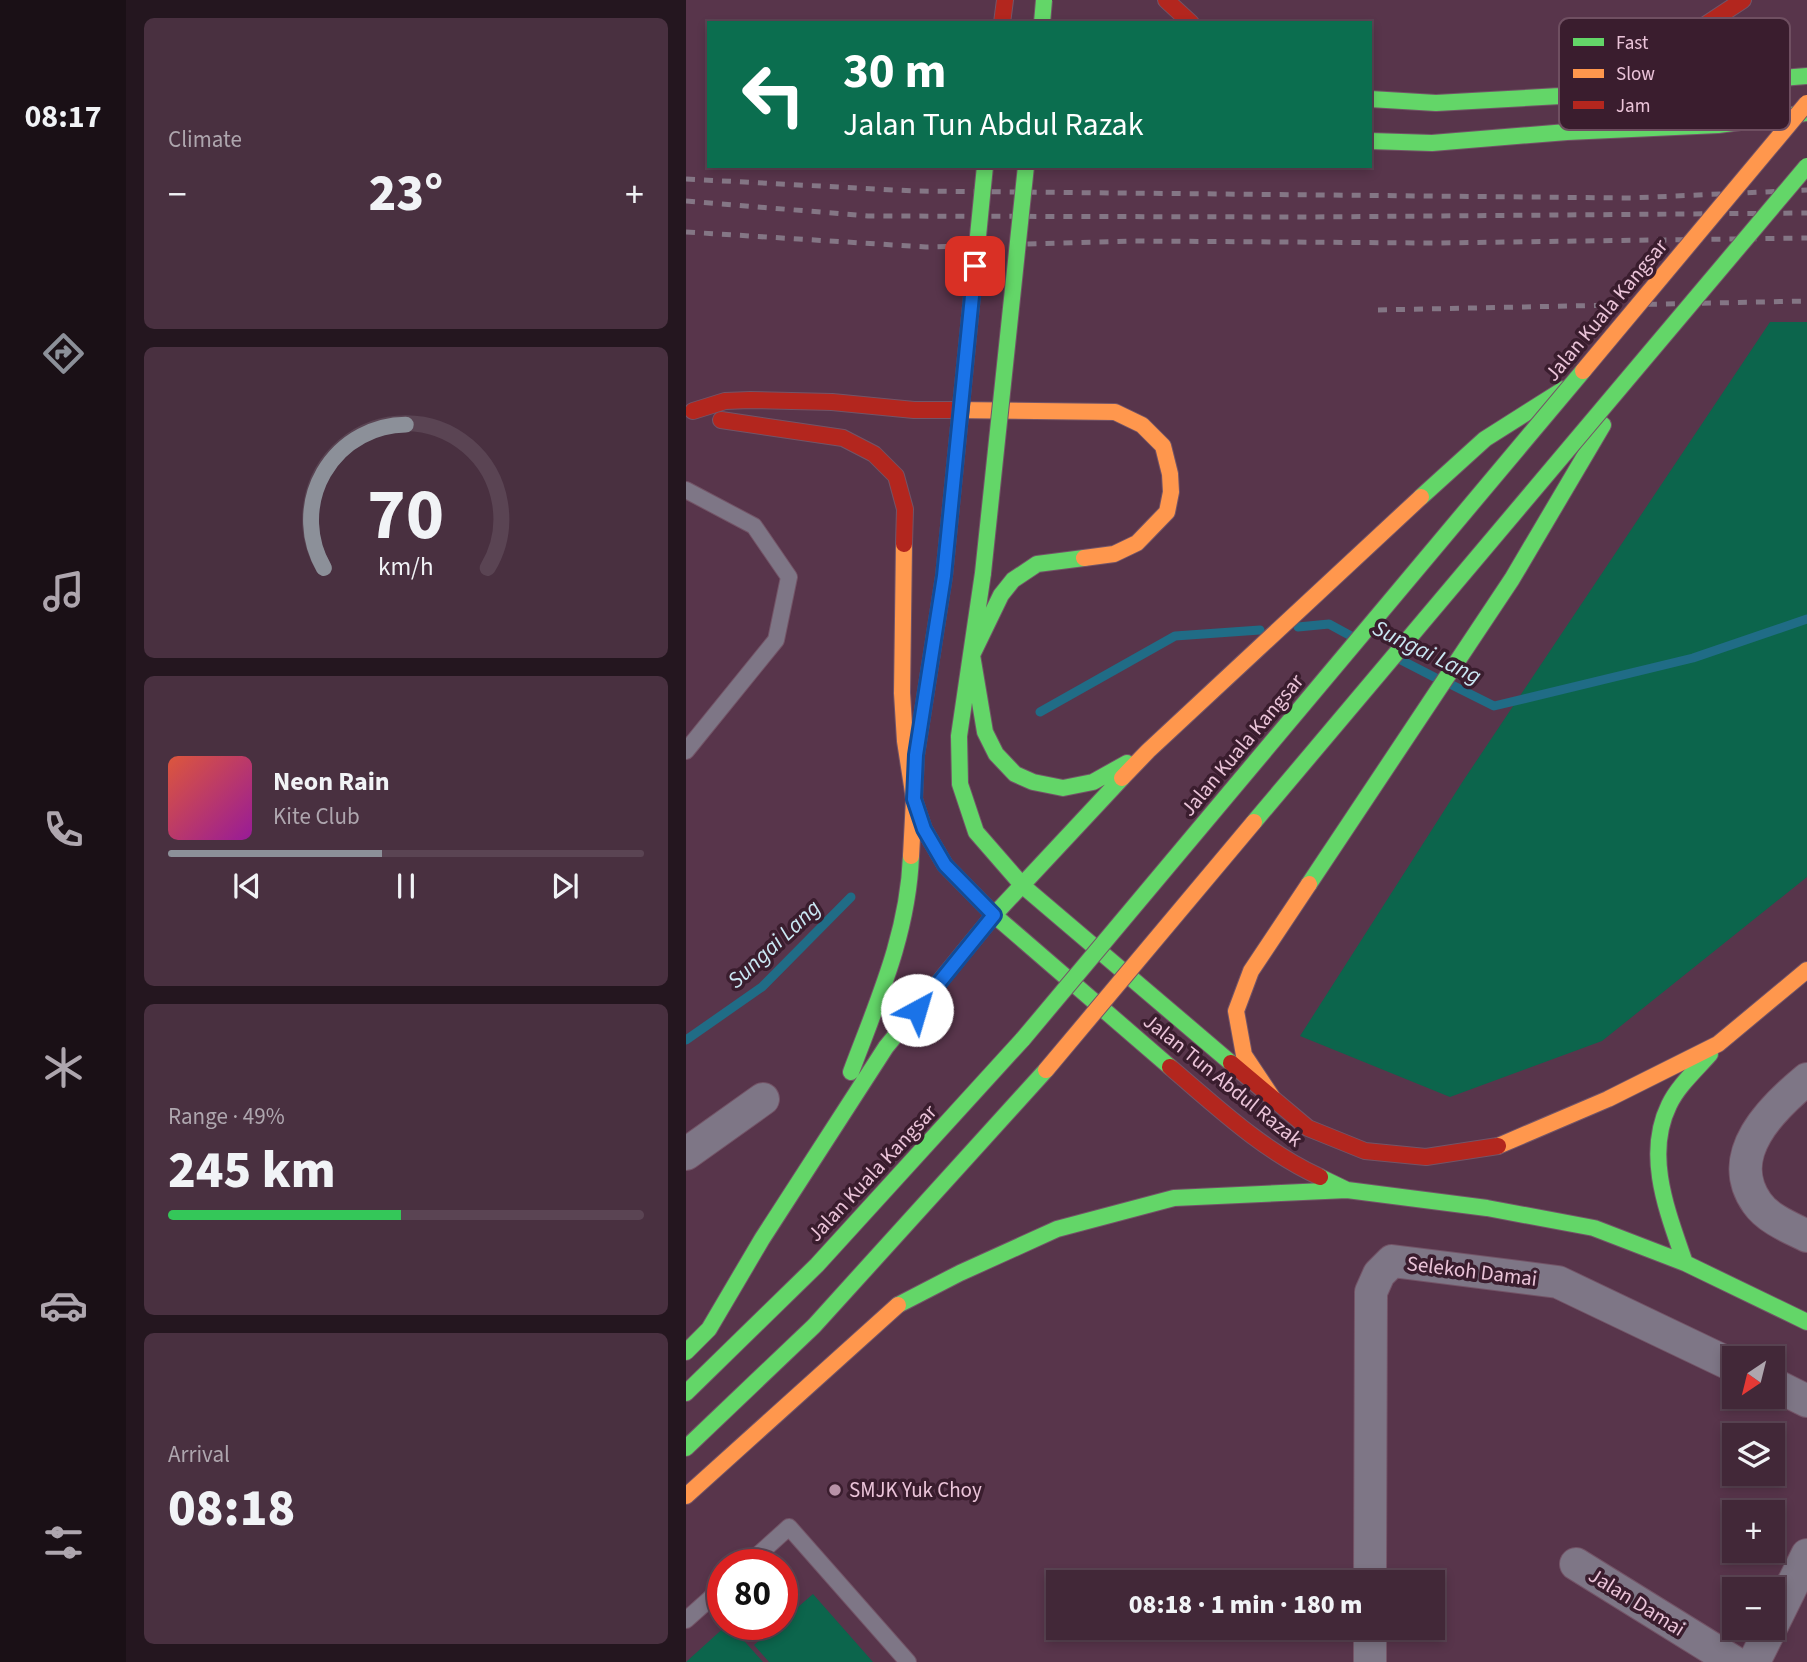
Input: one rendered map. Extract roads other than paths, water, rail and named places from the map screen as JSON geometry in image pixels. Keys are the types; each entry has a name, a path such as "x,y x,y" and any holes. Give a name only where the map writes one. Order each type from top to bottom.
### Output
{"main road":[{"path":"1002,21 1005,0"},
{"path":"1042,21 1044,0"},
{"path":"1166,0 1189,21"},
{"path":"1716,18 1743,0"},
{"path":"1372,99 1436,103 1559,96"},
{"name":"Jalan Kuala Kangsar","path":"1790,123 1807,103"},
{"path":"1372,141 1432,143 1610,130"},
{"name":"Jalan Kuala Kangsar","path":"686,1393 728,1355 890,1186 1023,1039 1784,130"},
{"path":"686,1448 814,1326 1046,1070 1807,166"},
{"name":"Jalan Tun Abdul Razak","path":"985,168 944,576 916,755 914,799 924,829 945,865 994,915 1232,1120 1291,1164 1347,1190 1487,1208 1594,1228 1685,1263 1807,1322"},
{"path":"1026,168 983,573 959,736 960,784 976,832 1023,886 1308,1128 1365,1151 1426,1157 1501,1146 1608,1099 1718,1044"},
{"path":"1272,1097 1244,1055 1236,1011 1251,971 1512,579 1634,372"},
{"path":"686,1352 709,1329 823,1143 886,1047 994,915 1149,751 1485,439 1573,383"},
{"path":"689,412 725,401 832,402 914,410 1115,412 1142,425 1163,446 1170,474 1171,492 1167,512 1137,543 1114,554 1037,564 1013,580 1001,595 972,655 985,732 996,754 1015,774 1033,782 1063,788 1093,782 1149,751"},
{"path":"689,412 726,421 843,438 874,454 896,475 905,509 902,693 905,741 914,799 910,884 896,953 823,1143"},
{"path":"1685,1263 1663,1197 1658,1158 1670,1105 1718,1044 1807,970"},
{"path":"686,1496 901,1303 960,1273 1057,1229 1174,1198 1347,1190"}],"street":[{"path":"1805,1083 1775,1107 1756,1131 1746,1161 1746,1174 1757,1204 1779,1222 1807,1236"},
{"path":"686,1154 762,1099"},
{"name":"Selekoh Damai","path":"1370,1570 1371,1292 1379,1274 1392,1261 1558,1282 1722,1360"},
{"path":"1785,1390 1807,1401"},
{"path":"1785,1599 1807,1555"},
{"name":"Jalan Damai","path":"1576,1564 1734,1662"},
{"path":"1370,1640 1370,1662"},
{"path":"1754,1662 1765,1640"}],"lane":[{"path":"686,490 754,526 789,577 776,640 686,751"},
{"path":"765,1549 789,1527 908,1662"},
{"path":"686,1620 707,1601"}],"waterway":[{"name":"Sungai Lang","path":"1452,685 1494,706 1693,658 1807,619"},
{"name":"Sungai Lang","path":"1298,627 1329,624 1351,636"},
{"name":"Sungai Lang","path":"1040,712 1175,636 1260,630"},
{"name":"Sungai Lang","path":"1401,660 1436,678"},
{"name":"Sungai Lang","path":"686,1040 762,987 851,897"}],"railway":[{"path":"686,179 914,191 1631,198 1807,190"},
{"path":"686,201 868,216 1307,217 1807,213"},
{"path":"686,232 926,247 1134,241 1433,243 1807,238"},
{"path":"1378,310 1807,301"}],"place":[{"name":"SMJK Yuk Choy","path":"835,1490"}]}
